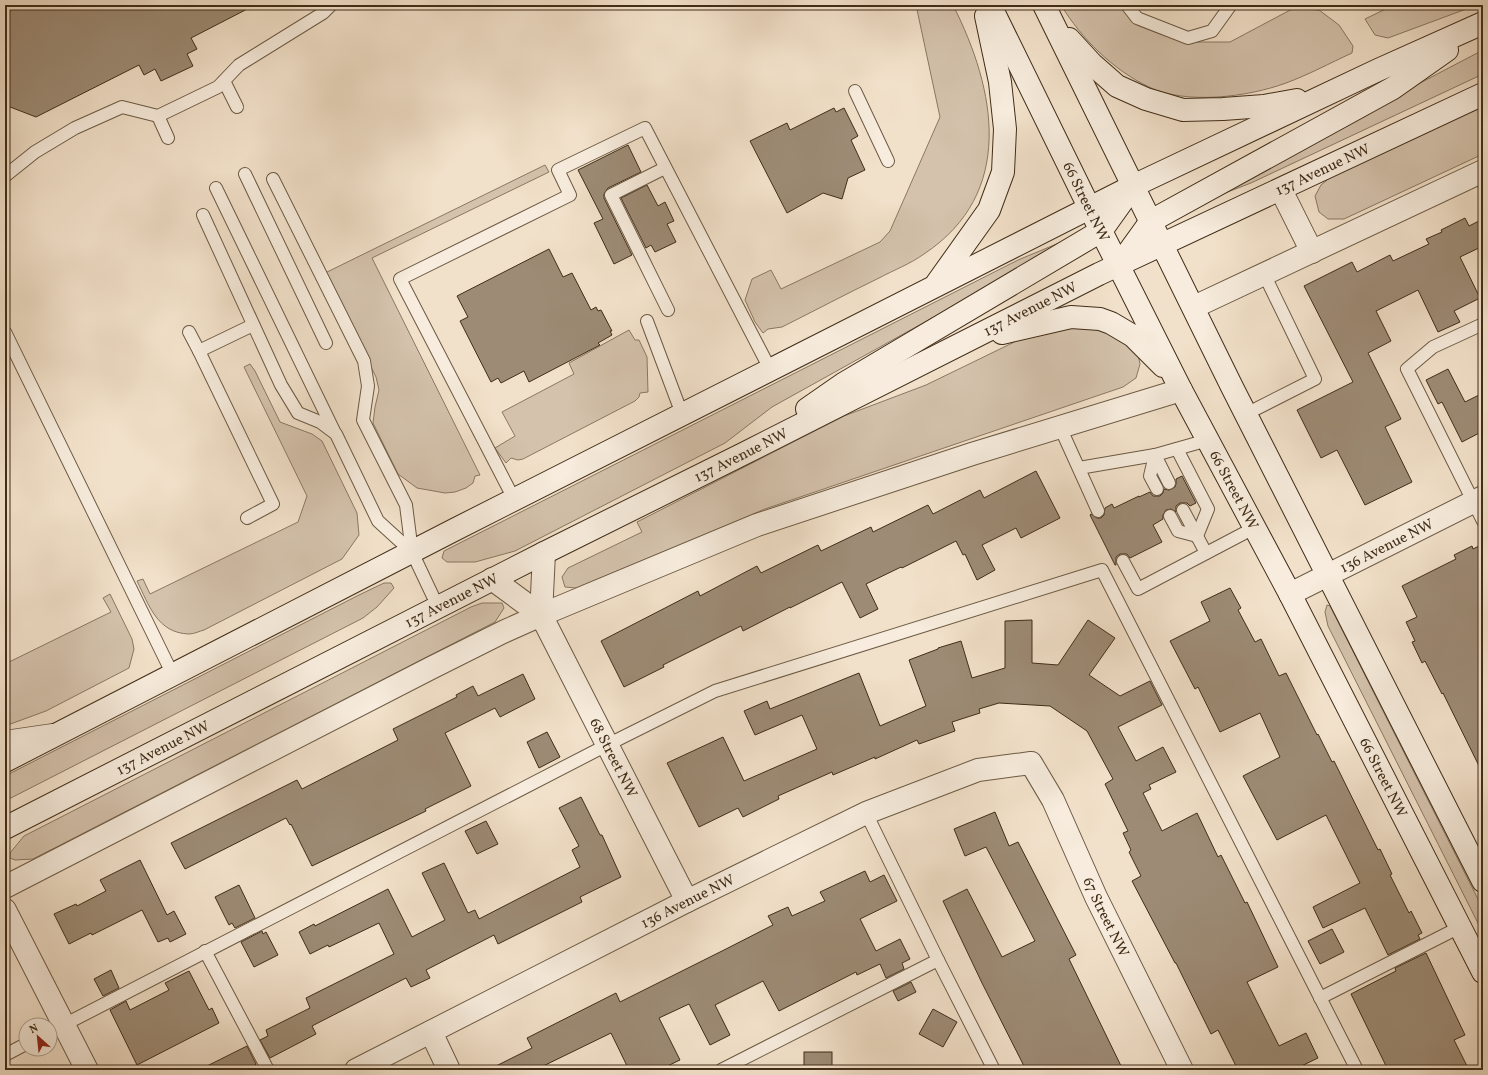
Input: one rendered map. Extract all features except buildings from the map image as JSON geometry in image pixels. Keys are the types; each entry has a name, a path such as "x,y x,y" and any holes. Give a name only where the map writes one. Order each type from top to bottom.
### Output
{"main road":[{"path":"936,285 989,210 1003,172 1005,129 1000,82 984,5"},
{"name":"66 Street NW","path":"990,5 1178,384 1290,594 1483,972"},
{"path":"1048,14 1092,64 1117,86 1146,99 1184,110 1264,106 1325,95"},
{"path":"1048,14 1246,414 1483,881"},
{"path":"5,761 514,499 1134,186 1325,95 1483,24"},
{"path":"1119,265 1151,221 1393,88 1483,24"},
{"name":"137 Avenue NW","path":"5,828 492,579 1119,265 1483,94"},
{"path":"1194,307 1483,171"},
{"path":"748,452 843,384 1101,231 1134,186"},
{"path":"1281,190 1312,252"},
{"path":"5,887 437,665 541,615 757,525 972,454 1060,427 1178,384 1133,336 1111,323 1100,319 1071,317 968,340"},
{"name":"136 Avenue NW","path":"1290,594 1478,499"},
{"name":"68 Street NW","path":"541,615 544,553"},
{"name":"68 Street NW","path":"492,579 541,615 687,901"},
{"path":"5,742 56,735"},
{"name":"136 Avenue NW","path":"356,1070 687,901 866,813 978,770 1031,763"},
{"name":"67 Street NW","path":"1031,763 1053,800 1096,897 1182,1070"},
{"path":"5,910 52,1017"},
{"path":"58,1029 87,1070"},
{"path":"430,1032 450,1070"}],"lane":[{"path":"5,176 35,152 75,128 122,107 158,116 218,87 239,65 323,13 331,5"},
{"path":"1127,5 1137,18 1188,38 1212,31 1230,6"},
{"path":"224,81 237,107"},
{"path":"855,91 888,161"},
{"path":"158,116 168,138"},
{"path":"514,499 400,279 570,195 558,170 645,128 770,369"},
{"path":"665,168 611,195 668,310"},
{"path":"244,174 326,343"},
{"path":"273,179 364,361 368,386 363,420 406,505 412,552 438,607"},
{"path":"216,188 378,521 412,552"},
{"path":"203,215 281,385 298,413 320,422 336,434"},
{"path":"1246,414 1315,379 1264,274"},
{"path":"647,321 682,414"},
{"path":"1483,324 1433,347 1407,369 1478,499 1483,521"},
{"path":"199,351 253,325"},
{"path":"5,332 173,675"},
{"path":"189,332 272,504 247,518"},
{"path":"1060,427 1098,511"},
{"path":"1079,468 1155,455 1208,440"},
{"path":"1177,449 1208,509 1197,536"},
{"path":"1155,455 1169,483"},
{"path":"1155,455 1150,476 1157,489"},
{"path":"1183,510 1206,553"},
{"path":"1170,516 1178,531 1197,536"},
{"path":"1123,561 1138,589 1254,528"},
{"path":"58,1027 715,691 1102,570 1357,1070"},
{"path":"866,813 994,1070"},
{"path":"1320,998 1460,927"},
{"path":"205,951 268,1070"},
{"path":"721,1070 938,960"},
{"path":"5,1055 18,1048"}],"shaded area":[{"path":"916,5 953,5 968,38 980,71 987,105 989,138 985,171 973,201 953,229 919,258 782,327 768,329 763,333 755,322 745,300 752,279 771,270 781,289 880,242 890,231 940,117"},
{"path":"1061,5 1120,5 1137,25 1160,34 1196,42 1230,42 1294,8 1319,10 1339,25 1353,46 1352,53 1286,83 1271,88 1217,97 1181,96 1164,93 1149,87 1123,72 1088,41"},
{"path":"1394,5 1477,5 1388,38 1375,35 1365,19"},
{"path":"1483,50 1483,74 1251,183 1186,208 1256,169"},
{"path":"1483,105 1483,154 1344,219 1328,219 1319,212 1315,196 1321,185 1333,175"},
{"path":"545,165 549,172 372,258 480,475 475,476 473,483 466,488 455,492 445,493 417,488 398,474 373,423 379,390 376,377 325,273"},
{"path":"1066,240 1067,243 772,407 725,443 515,551 475,562 447,562 442,558 444,551 1018,260"},
{"path":"1076,325 1100,328 1123,339 1138,354 1140,364 1136,378 1123,387 765,509 576,588 565,587 562,577 568,568 642,532 637,522 844,416 926,385 1037,331"},
{"path":"629,330 635,340 639,340 647,357 648,392 640,393 639,397 635,401 523,459 518,460 511,458 506,463 495,448 515,436 502,412 574,374 569,363"},
{"path":"250,364 255,371 280,422 312,434 322,441 357,513 359,535 342,559 204,630 191,634 178,632 169,629 156,616 150,608 137,581 143,579 150,594 298,522 307,496 244,367"},
{"path":"384,583 391,583 394,588 377,607 363,618 5,801 5,776"},
{"path":"110,594 132,639 134,649 129,668 46,711 5,726 5,664 111,612 103,598"},
{"path":"482,603 502,603 504,608 495,622 33,859 15,860 10,858 10,853 24,836 471,607"},
{"path":"1327,605 1330,606 1483,909 1483,933 1328,626 1325,612"}]}
